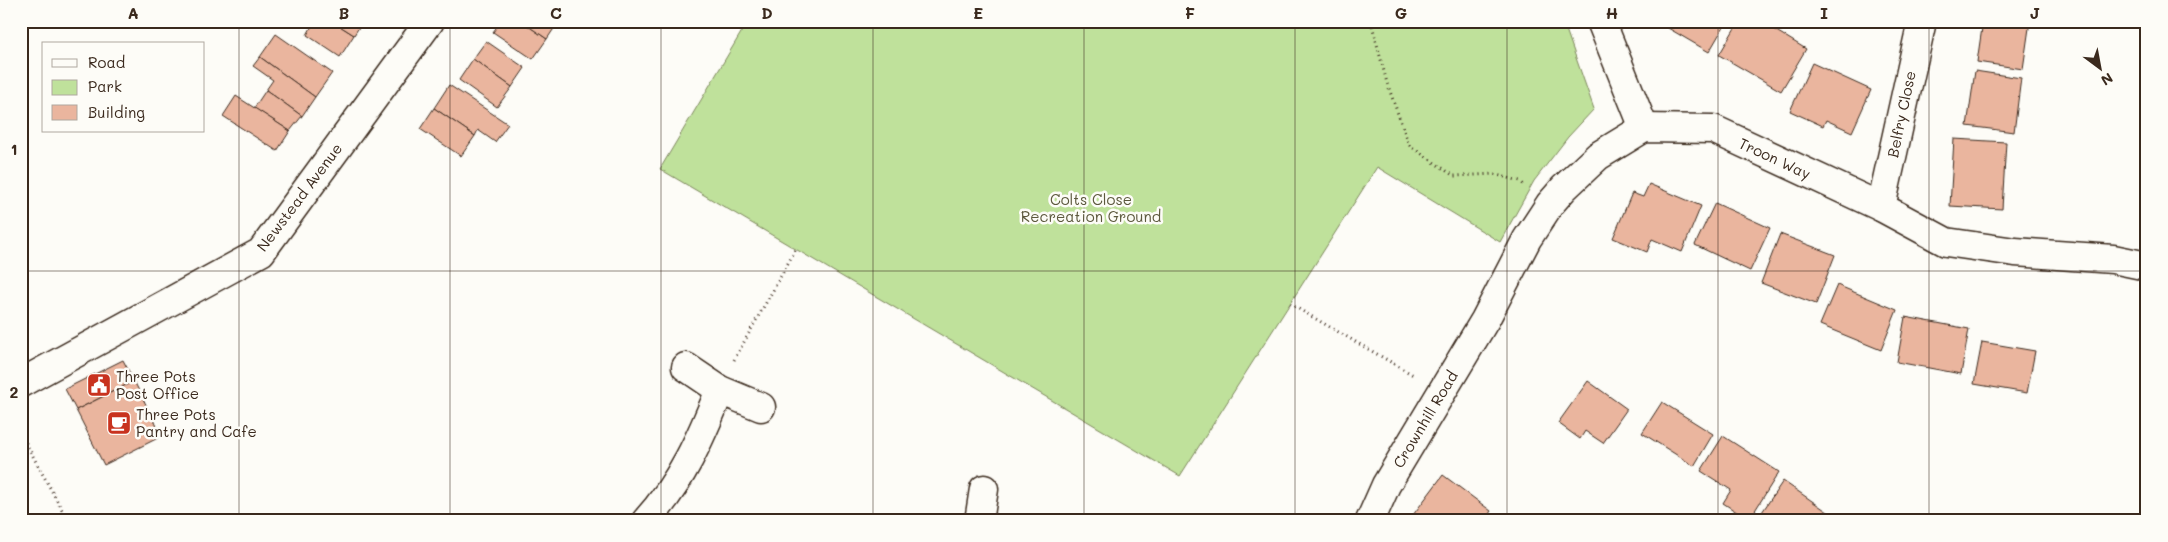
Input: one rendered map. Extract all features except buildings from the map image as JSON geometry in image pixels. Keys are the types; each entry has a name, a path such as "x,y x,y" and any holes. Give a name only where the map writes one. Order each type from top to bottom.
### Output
{"street":[{"name":"Newstead Avenue","path":"21,383 261,252 430,21"},
{"path":"1550,204 1598,156 1644,128 1601,21"},
{"name":"Belfry Close","path":"1881,207 1922,21"},
{"name":"Troon Way","path":"1644,128 1713,129 1881,207 1946,242 2015,252 2113,259 2147,266"},
{"name":"Crownhill Road","path":"1370,521 1386,485 1485,320 1527,239 1550,204"},
{"path":"686,367 720,390 761,407"},
{"path":"646,521 661,505 700,441 720,390"},
{"path":"978,521 984,489"}],"path":[{"path":"1371,21 1387,83 1409,145 1454,176 1493,174 1520,181 1550,204"},
{"path":"720,390 726,374 796,249"},
{"path":"1290,304 1441,391"},
{"path":"21,434 68,521"}],"green space":[{"name":"Colts Close Recreation Ground","path":"748,21 1563,21 1594,109 1568,137 1534,181 1500,242 1377,167 1180,476 660,169"}],"place":[{"name":"Three Pots Post Office","path":"99,385"},
{"name":"Three Pots Pantry and Cafe","path":"119,423"}]}
